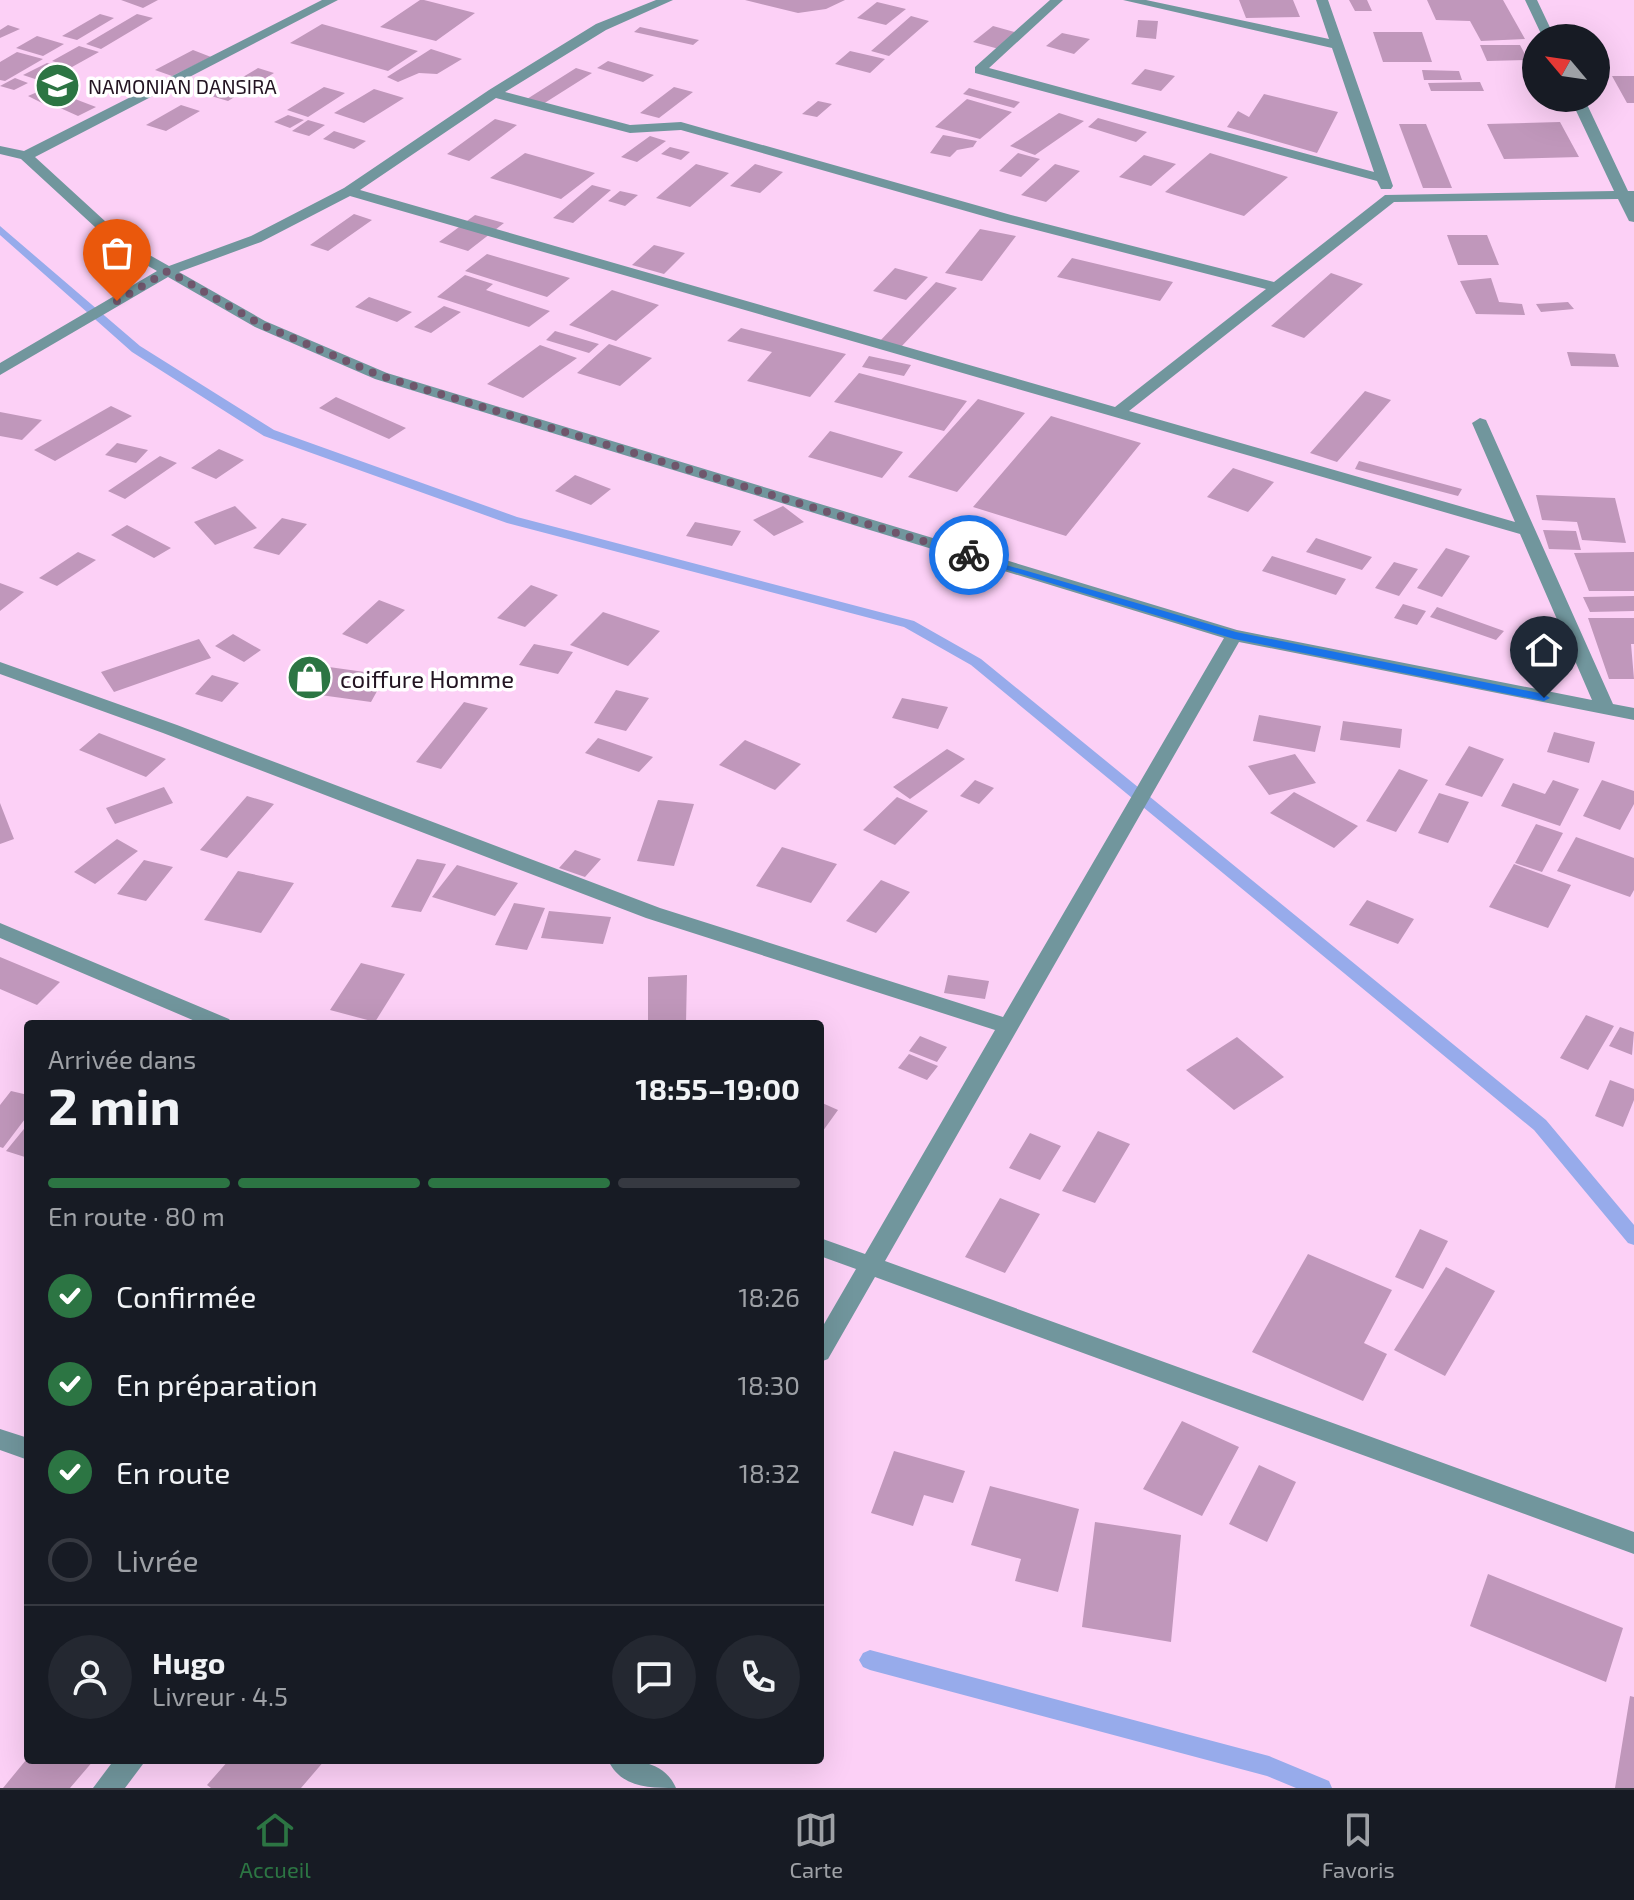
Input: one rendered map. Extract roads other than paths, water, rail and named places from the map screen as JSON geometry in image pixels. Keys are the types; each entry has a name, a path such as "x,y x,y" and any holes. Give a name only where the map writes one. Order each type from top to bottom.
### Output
{"street":[{"path":"26,156 332,0"},
{"path":"0,370 168,271 256,239 349,191 494,93 601,27 667,0"},
{"path":"1057,0 980,70 1382,178"},
{"path":"1129,0 1337,45"},
{"path":"1322,0 1390,198"},
{"path":"1531,0 1542,24"},
{"path":"494,93 630,129 681,126 1006,218 1277,287"},
{"path":"1585,112 1629,195 1634,218"},
{"path":"0,150 26,156 125,247 260,324 381,376 1234,635 1634,714"},
{"path":"349,191 1527,531"},
{"path":"1116,414 1390,198 1629,195"},
{"path":"1480,423 1606,710"},
{"path":"824,1345 1234,635"},
{"path":"0,668 170,729 653,913 1007,1026"},
{"path":"0,930 213,1020"},
{"path":"824,1248 1634,1543"},
{"path":"0,1439 24,1448"},
{"path":"107,1788 128,1764"},
{"path":"627,1764 655,1785"}],"waterway":[{"path":"0,229 136,349 269,433 512,520 909,624 976,662 1540,1125 1634,1238"},
{"path":"870,1660 1269,1766 1321,1788"}],"place":[{"name":"NAMONIAN DANSIRA","path":"57,86"},
{"name":"coiffure Homme","path":"309,678"}]}
